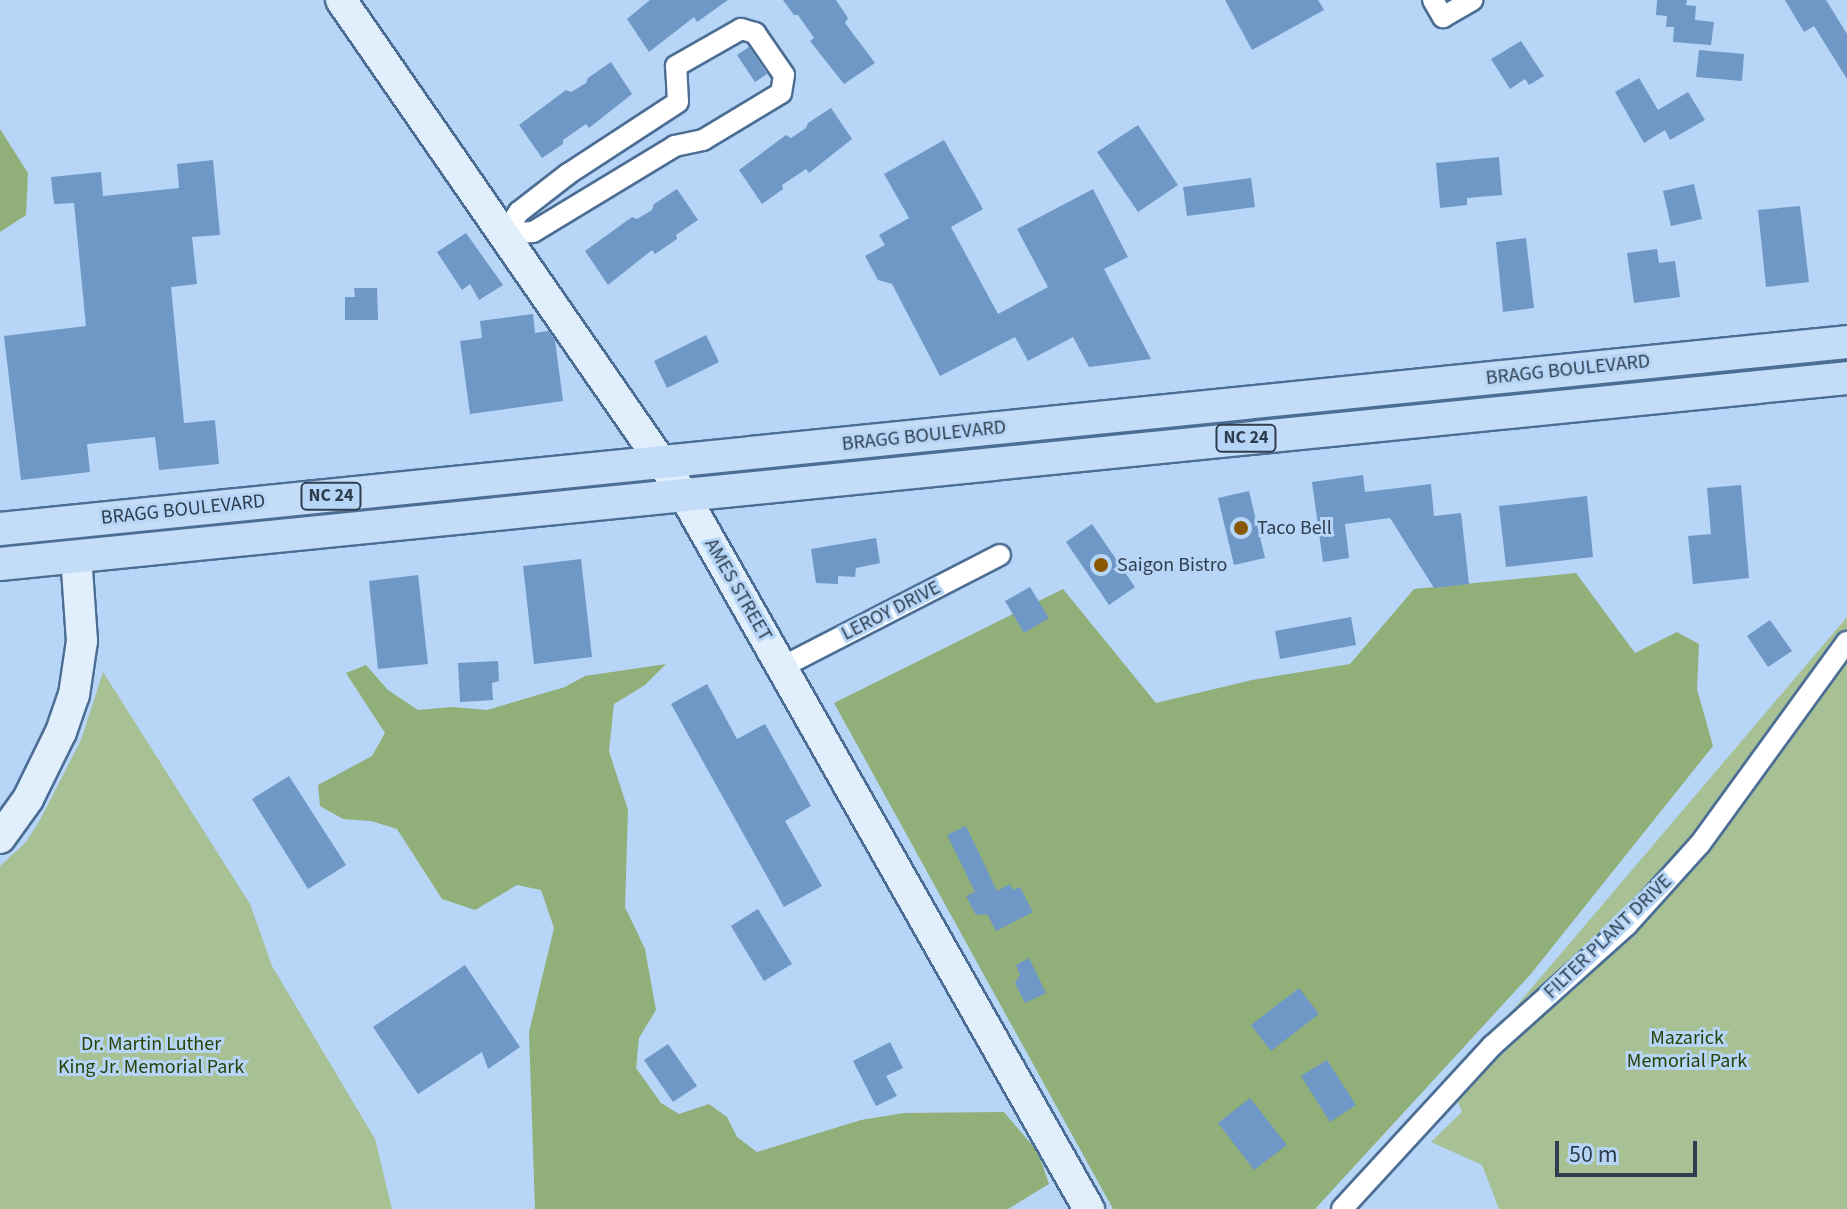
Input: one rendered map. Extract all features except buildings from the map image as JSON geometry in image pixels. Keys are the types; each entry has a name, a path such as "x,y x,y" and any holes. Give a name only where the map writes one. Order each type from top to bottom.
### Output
{"main road":[{"name":"BRAGG BOULEVARD","path":"0,529 1847,342"},
{"path":"1714,391 1738,373 1847,361"},
{"name":"BRAGG BOULEVARD","path":"0,564 1847,378"}],"street":[{"name":"AMES STREET","path":"341,0 684,495 1089,1209"},
{"path":"1438,8 1472,0"},
{"path":"741,29 755,33 784,75 781,93 703,140 675,146 533,232 505,234 519,212 568,174 678,102 676,66 741,29"},
{"name":"LEROY DRIVE","path":"782,667 1000,555"},
{"path":"0,838 28,799 61,732 74,695 82,641 76,556"},
{"name":"FILTER PLANT DRIVE","path":"1342,1209 1492,1046 1627,925 1700,844 1847,642"}],"green space":[{"path":"0,129 28,173 26,215 0,232"},
{"path":"1576,573 1635,653 1677,632 1699,644 1697,689 1713,746 1530,975 1315,1209 1113,1209 834,703 1063,589 1156,703 1252,680 1350,664 1414,589"},
{"name":"Mazarick Memorial Park","path":"1847,617 1847,1209 1499,1209 1482,1165 1431,1142 1462,1112 1451,1083"},
{"path":"666,664 645,685 614,704 609,751 628,810 625,907 645,949 656,1010 639,1038 636,1068 661,1103 679,1114 709,1104 727,1117 737,1137 757,1152 861,1120 904,1113 1004,1112 1038,1152 1049,1184 1008,1209 535,1209 529,1032 554,928 541,890 517,885 475,910 442,899 397,829 371,821 343,819 320,806 318,785 372,756 385,733 346,673 366,665 388,690 418,710 452,707 487,710 565,687 585,676"},
{"name":"Dr. Martin Luther King Jr. Memorial Park","path":"103,672 250,904 272,966 375,1139 392,1209 0,1209 0,866 25,843 39,822 81,740"}],"place":[{"name":"Taco Bell","path":"1241,528"},
{"name":"Saigon Bistro","path":"1101,565"}]}
